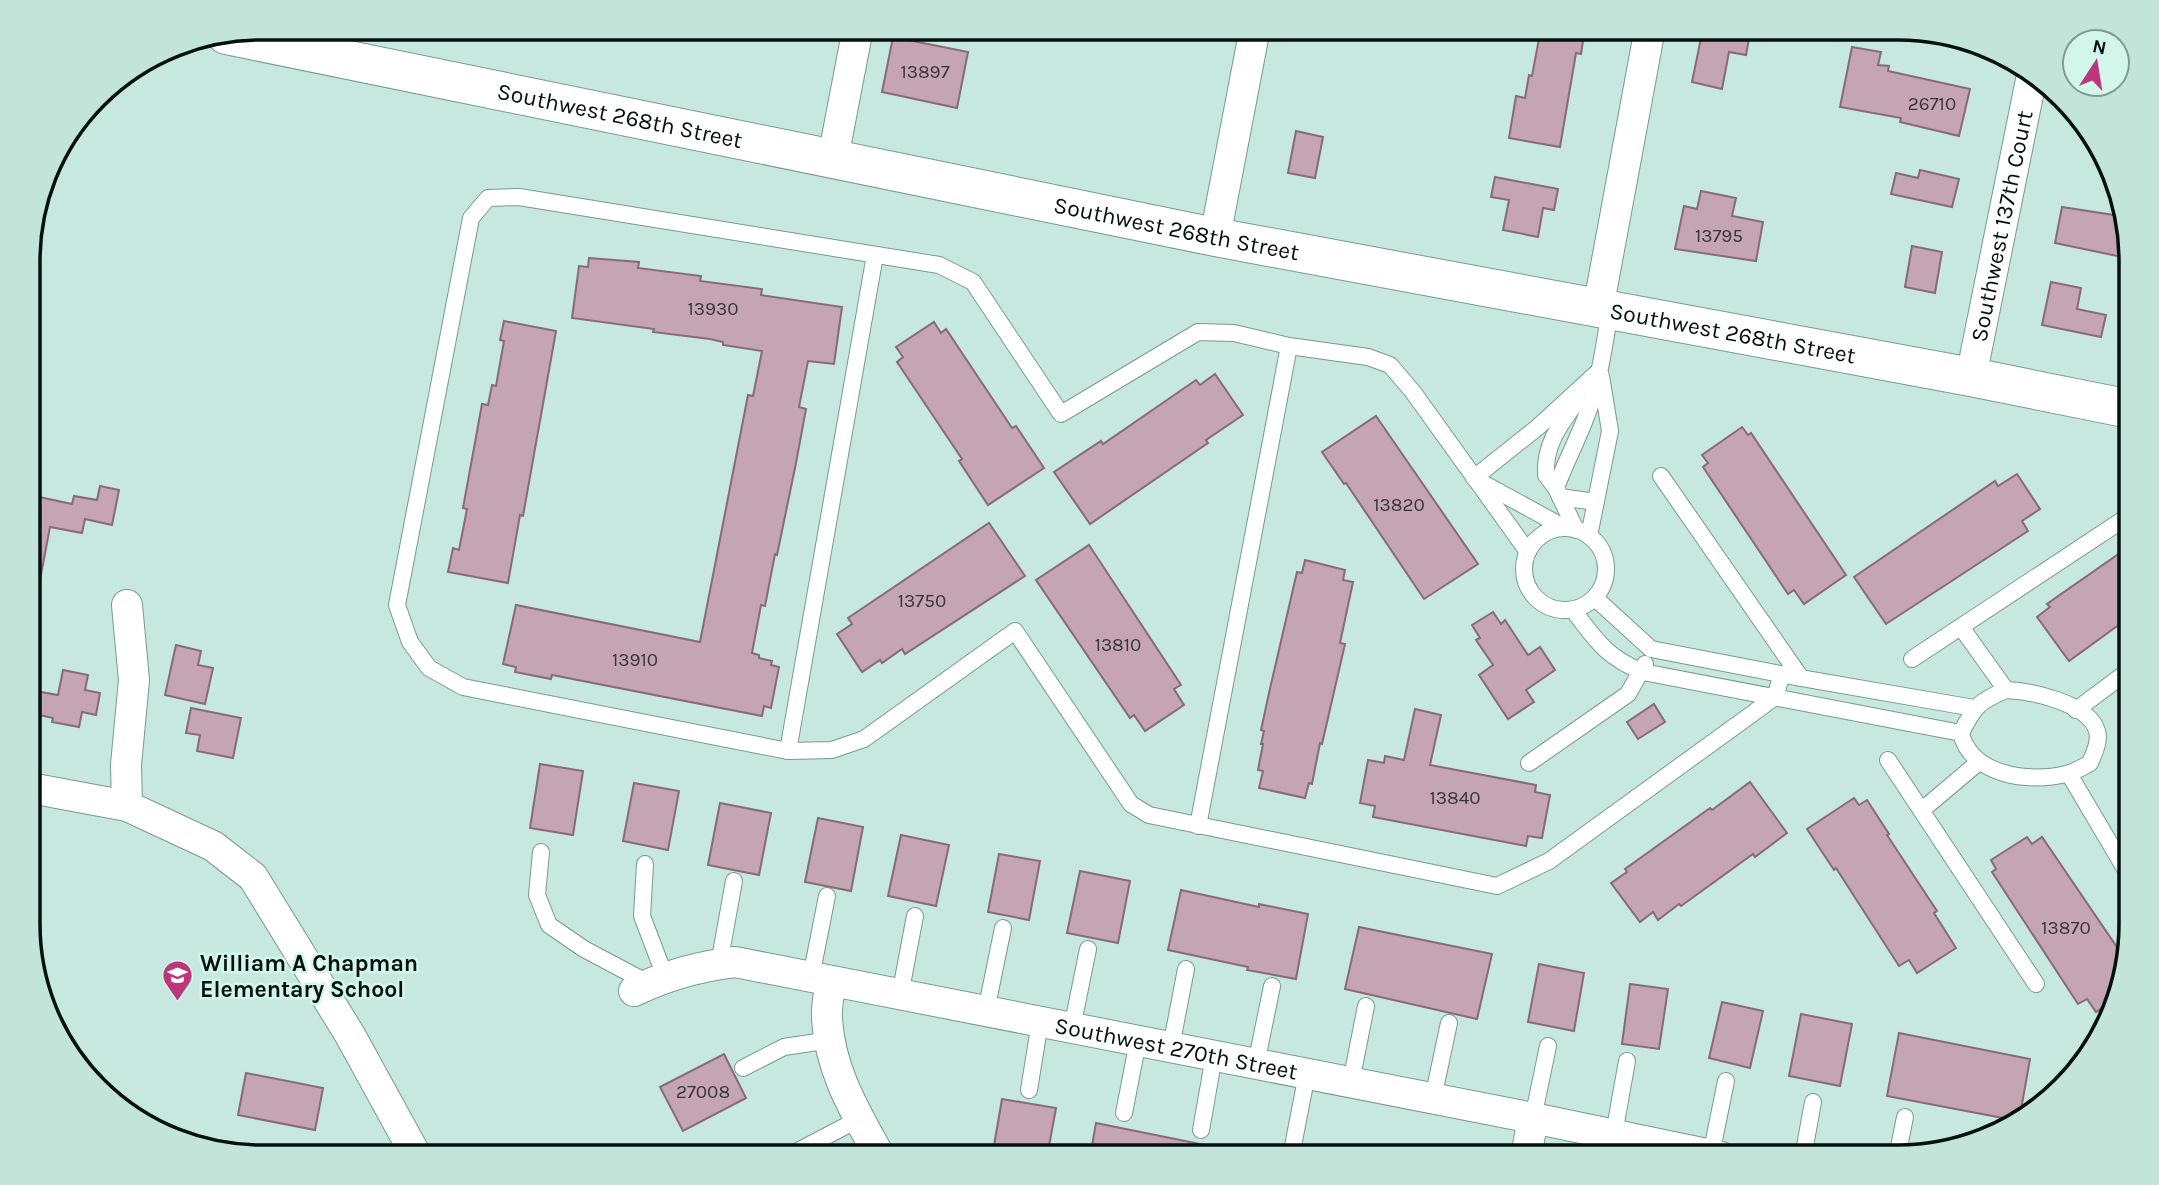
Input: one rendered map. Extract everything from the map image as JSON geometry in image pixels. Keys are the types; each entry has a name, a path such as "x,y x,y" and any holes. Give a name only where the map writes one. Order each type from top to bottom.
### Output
{"main road":[{"name":"Southwest 268th Street","path":"253,41 1215,236 2118,407"}],"street":[{"path":"834,158 856,40"},
{"path":"1215,236 1253,40"},
{"path":"1604,310 1648,40"},
{"name":"Southwest 137th Court","path":"1971,377 2030,85"},
{"path":"127,605 134,680 126,765 127,806"},
{"path":"40,790 127,806 214,846 253,877 350,1035 410,1145"},
{"name":"Southwest 270th Street","path":"650,984 735,962 1661,1144"},
{"path":"821,979 830,1040 845,1093 873,1145"},
{"path":"1528,1144 1533,1118"}],"lane":[{"path":"1528,552 1413,392 1390,365 1368,357 1289,346 1234,333 1198,332 1061,414 973,282 939,265 519,197 488,198 471,218 397,605 410,642 429,668 463,687 788,751 832,750 864,739 1016,631 1131,804 1149,816 1497,886 1549,861 1775,697 1782,674"},
{"path":"788,751 875,255"},
{"path":"1577,531 1558,492 1568,454 1586,417 1600,370 1604,310"},
{"path":"1198,826 1289,346"},
{"path":"1474,478 1538,427 1600,370"},
{"path":"1577,531 1596,502 1610,431 1600,370"},
{"path":"1661,476 1801,678"},
{"path":"1474,478 1577,531 1599,546 1607,573 1603,586 1595,598 1584,607 1559,610 1549,607 1532,594 1524,574 1528,552 1542,535 1577,531"},
{"path":"1558,492 1596,502"},
{"path":"1912,659 2118,523"},
{"path":"1595,598 1651,649 1974,708"},
{"path":"1573,610 1604,650 1621,663 1643,672 1961,733"},
{"path":"1961,627 2006,690"},
{"path":"1529,763 1628,694 1643,672 1651,649"},
{"path":"2076,710 2118,679"},
{"path":"2006,690 2027,691 2047,696 2088,717 2097,730 2098,742 2090,762 2069,774 2044,778 2014,776 1979,762 1970,753 1961,733 1974,708 1994,695 2006,690"},
{"path":"1888,760 2036,984"},
{"path":"1922,810 1979,762"},
{"path":"2069,774 2118,858"},
{"path":"541,852 537,895 549,925 583,949 650,984"},
{"path":"645,864 642,916 650,984"},
{"path":"719,964 734,881"},
{"path":"821,979 827,896"},
{"path":"900,995 915,916"},
{"path":"986,1011 1003,928"},
{"path":"1072,1028 1088,949"},
{"path":"1171,1047 1186,969"},
{"path":"1256,1064 1272,986"},
{"path":"1351,1082 1366,1006"},
{"path":"1029,1090 1040,1022"},
{"path":"1433,1098 1448,1023"},
{"path":"743,1068 784,1047 830,1040"},
{"path":"1124,1113 1138,1041"},
{"path":"1533,1118 1548,1046"},
{"path":"1201,1130 1214,1056"},
{"path":"1614,1134 1627,1061"},
{"path":"1293,1144 1307,1074"},
{"path":"1718,1144 1726,1081"},
{"path":"1805,1144 1813,1102"},
{"path":"1900,1144 1905,1117"},
{"path":"810,1145 859,1119"}],"building":[{"path":"892,40 908,40 968,52 957,108 882,92"},
{"path":"1539,40 1583,40 1581,54 1576,53 1560,147 1509,138 1516,96 1525,98 1529,75 1532,76"},
{"path":"1701,40 1749,40 1746,55 1729,52 1722,89 1692,82"},
{"path":"1852,47 1881,52 1878,65 1889,66 1888,71 1970,89 1959,136 1900,122 1901,118 1840,107"},
{"path":"1296,131 1323,137 1315,178 1288,173"},
{"path":"1920,170 1959,179 1952,207 1891,194 1896,173 1918,178"},
{"path":"1495,177 1558,189 1554,210 1543,208 1538,237 1503,230 1509,200 1491,197"},
{"path":"1701,191 1736,198 1732,216 1763,222 1756,261 1675,249 1684,206 1697,209"},
{"path":"2062,207 2114,215 2118,256 2055,243"},
{"path":"1912,246 1942,252 1935,293 1905,287"},
{"path":"589,258 639,262 638,268 701,276 700,281 762,289 761,295 842,307 834,364 808,361 799,407 806,409 796,463 777,555 775,554 765,606 761,605 752,653 772,661 771,665 779,667 771,708 764,706 762,716 552,675 551,679 515,672 516,667 503,664 516,605 700,642 748,395 753,396 762,351 723,345 723,342 710,339 653,332 654,329 572,318 579,266 588,267"},
{"path":"2051,282 2081,288 2077,309 2106,315 2101,337 2042,325"},
{"path":"504,321 556,331 523,516 520,515 508,583 448,572 453,548 459,550 467,509 463,508 482,404 488,405 492,385 496,386 504,341 500,340"},
{"path":"934,322 941,333 946,329 1012,428 1016,426 1044,468 988,505 959,461 962,459 897,362 903,357 896,347"},
{"path":"1215,374 1243,415 1206,440 1208,443 1090,524 1054,472 1101,441 1103,444 1196,380 1200,385"},
{"path":"1376,416 1478,564 1424,599 1322,452"},
{"path":"1742,427 1748,435 1751,433 1846,575 1804,604 1794,590 1788,594 1703,467 1708,463 1702,455"},
{"path":"2017,474 2040,509 2022,521 2028,531 1886,624 1854,577 1995,481 1998,486"},
{"path":"100,486 119,490 112,525 85,519 82,533 50,527 40,580 40,497 72,504 74,496 97,500"},
{"path":"989,523 1025,576 905,654 902,649 882,663 880,660 862,672 837,634 852,624 848,618"},
{"path":"1089,545 1181,685 1174,689 1184,705 1145,731 1134,715 1130,718 1036,580"},
{"path":"2118,554 2118,625 2069,661 2037,617 2050,607 2047,604"},
{"path":"1305,560 1345,570 1343,580 1353,582 1340,643 1345,644 1312,784 1309,783 1305,798 1259,788 1263,771 1258,770 1264,731 1261,730 1269,693 1297,572 1302,573"},
{"path":"1493,612 1501,624 1505,620 1528,655 1540,647 1555,670 1526,690 1534,702 1508,719 1479,675 1493,665 1476,640 1480,638 1472,625"},
{"path":"176,645 201,651 198,665 213,668 205,704 165,695"},
{"path":"63,670 88,675 85,690 100,693 96,715 82,712 79,727 52,722 53,718 40,715 40,692 58,695"},
{"path":"1654,704 1665,722 1638,739 1627,722"},
{"path":"191,708 241,718 233,758 197,751 200,735 186,733"},
{"path":"1415,709 1441,715 1430,765 1536,785 1535,792 1550,795 1542,838 1528,836 1526,846 1373,817 1375,806 1360,803 1368,760 1384,763 1385,756 1404,760"},
{"path":"540,764 583,771 573,835 530,828"},
{"path":"1750,782 1787,833 1658,920 1653,912 1640,922 1611,883 1627,872 1625,869"},
{"path":"634,783 679,791 668,850 623,841"},
{"path":"1854,798 1859,805 1867,800 1937,911 1934,913 1956,948 1917,973 1909,960 1899,966 1836,868 1834,870 1807,829"},
{"path":"720,803 771,813 759,875 708,865"},
{"path":"818,818 863,827 851,891 805,882"},
{"path":"901,835 949,845 936,906 888,896"},
{"path":"2027,837 2032,844 2042,837 2117,947 2115,967 2102,1008 2096,1012 2087,999 2078,1004 1992,872 1996,869 1991,860"},
{"path":"999,854 1040,861 1029,920 988,912"},
{"path":"1080,871 1130,881 1118,943 1067,933"},
{"path":"1181,890 1259,907 1259,904 1308,914 1296,979 1168,950"},
{"path":"1359,927 1492,954 1477,1019 1345,989"},
{"path":"1539,964 1584,973 1574,1031 1528,1022"},
{"path":"1630,984 1668,989 1659,1049 1622,1044"},
{"path":"1722,1002 1763,1011 1750,1068 1709,1058"},
{"path":"1801,1014 1852,1024 1840,1086 1789,1076"},
{"path":"1899,1033 2030,1059 2021,1108 2003,1118 1887,1096"},
{"path":"724,1054 746,1098 683,1131 660,1087"},
{"path":"246,1073 323,1088 315,1130 238,1115"},
{"path":"1002,1099 1056,1108 1049,1145 994,1145"},
{"path":"1096,1123 1202,1144 1092,1144"}],"place":[{"name":"William A Chapman Elementary School","path":"177,1003"}]}
